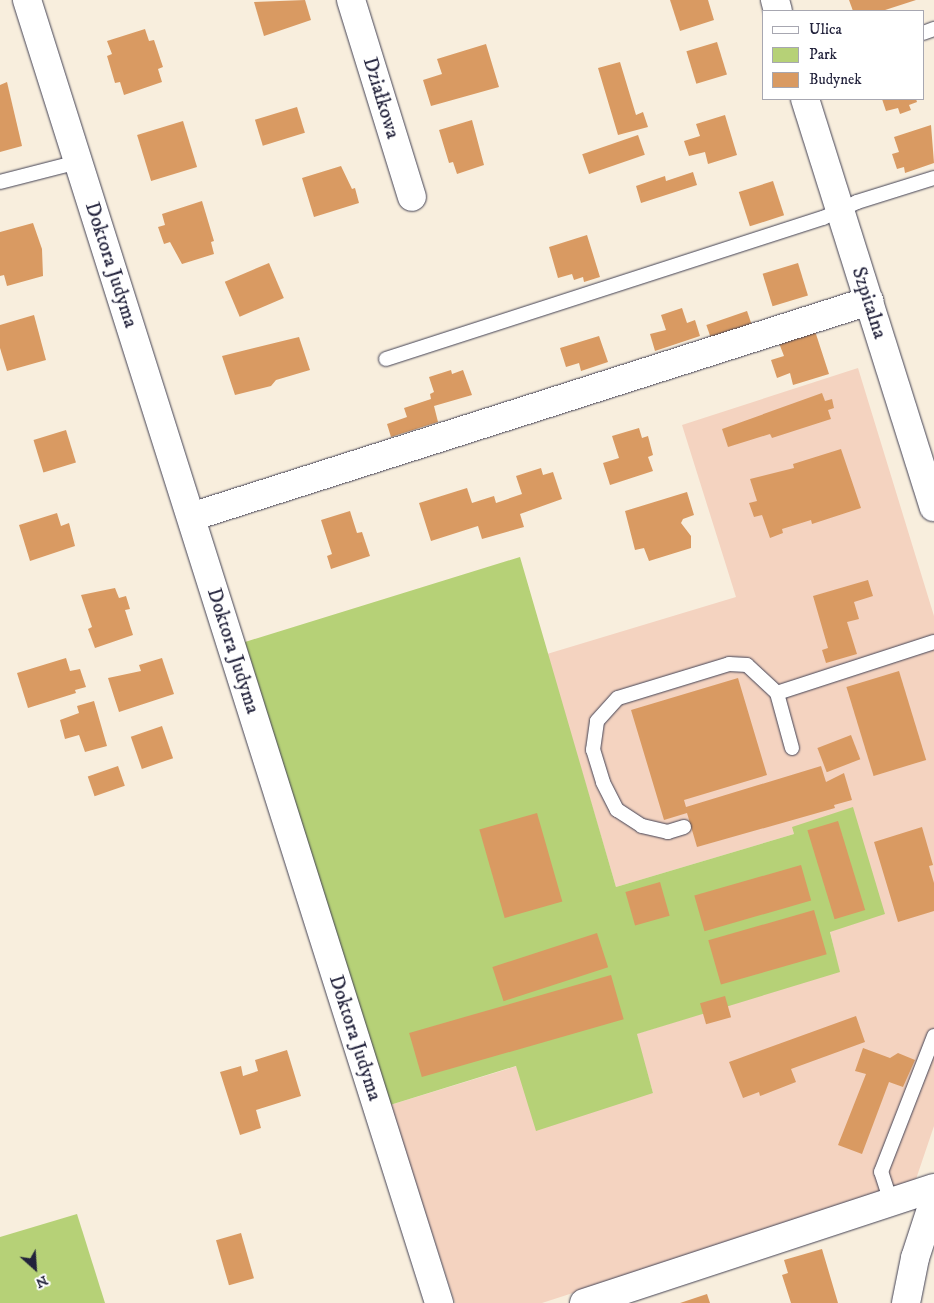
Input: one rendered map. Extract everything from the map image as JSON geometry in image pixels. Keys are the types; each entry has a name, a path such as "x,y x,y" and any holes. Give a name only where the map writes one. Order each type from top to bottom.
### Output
{"street":[{"name":"Doktora Judyma","path":"27,0 439,1303"},
{"name":"Działkowa","path":"351,0 412,197"},
{"name":"Szpitalna","path":"805,100 934,507"},
{"path":"191,517 869,301"},
{"path":"584,1303 934,1188"},
{"path":"906,1303 915,1258 934,1200"}],"lane":[{"path":"0,182 78,162"},
{"path":"386,359 823,218 840,210 934,178"},
{"path":"777,693 934,642"},
{"path":"684,827 668,832 642,826 617,810 603,782 593,750 597,721 618,698 729,664 746,665 777,693 792,748"},
{"path":"891,1202 881,1172 934,1036"}],"shaded area":[{"path":"858,368 934,616 934,1126 915,1182 542,1303 455,1303 390,1105 517,1066 653,1093 636,1034 839,971 830,931 792,827 794,834 616,887 547,654 736,597 682,425"}],"green space":[{"path":"520,557 616,887 794,834 792,827 853,807 885,914 830,932 840,972 637,1034 653,1093 536,1131 516,1066 390,1105 245,642"},
{"path":"77,1214 105,1303 0,1303 0,1237"}],"building":[{"path":"305,0 311,20 264,36 254,2"},
{"path":"670,0 708,0 714,20 680,31"},
{"path":"849,0 916,0 885,10 853,10"},
{"path":"145,29 149,41 154,40 163,67 158,69 162,82 124,95 120,82 115,83 107,56 112,54 107,41"},
{"path":"717,42 727,75 696,84 686,51"},
{"path":"486,44 499,87 431,106 423,80 442,74 437,59"},
{"path":"620,62 636,115 643,112 648,127 618,135 598,68"},
{"path":"7,82 22,146 0,152 0,85"},
{"path":"882,100 916,100 917,102 909,105 911,110 900,114 898,108 886,111"},
{"path":"297,107 305,133 263,146 255,120"},
{"path":"725,115 737,155 708,164 705,152 689,156 684,141 700,136 696,124"},
{"path":"472,120 484,165 457,174 453,162 449,163 439,130"},
{"path":"183,121 197,167 151,181 137,135"},
{"path":"931,125 934,163 905,173 904,167 897,169 892,154 899,152 894,137"},
{"path":"638,135 645,155 589,174 582,154"},
{"path":"341,166 352,189 355,188 359,203 314,217 302,178"},
{"path":"693,172 697,185 641,203 636,186 665,176 666,181"},
{"path":"773,181 784,215 750,226 739,192"},
{"path":"202,201 214,241 211,242 214,254 182,264 170,242 164,244 158,227 165,225 162,214"},
{"path":"33,223 42,249 43,276 7,286 4,275 0,276 0,232"},
{"path":"587,235 600,277 584,282 583,277 574,280 572,274 558,278 549,247"},
{"path":"269,263 284,298 240,317 225,282"},
{"path":"798,263 808,296 773,306 763,274"},
{"path":"682,308 687,323 695,320 700,336 655,351 650,334 666,330 661,315"},
{"path":"747,311 753,328 712,342 706,325"},
{"path":"34,315 46,360 7,371 0,348 0,325"},
{"path":"815,331 829,374 793,385 790,373 777,378 771,360 784,356 779,343"},
{"path":"599,336 608,362 581,371 579,363 566,367 560,348"},
{"path":"299,337 310,370 276,380 271,386 235,395 222,356"},
{"path":"451,370 452,374 463,370 472,395 434,406 438,422 391,437 387,424 407,417 404,408 431,399 430,394 434,392 429,377"},
{"path":"822,393 825,401 832,399 834,408 828,410 831,419 772,438 770,434 728,447 722,429"},
{"path":"639,428 642,438 648,436 653,455 648,457 653,471 610,485 603,463 619,458 612,436"},
{"path":"66,430 76,463 43,472 33,440"},
{"path":"841,449 861,508 812,524 811,520 782,529 783,533 770,538 762,515 754,517 749,503 757,501 750,479 794,468 793,464"},
{"path":"541,468 543,475 553,472 562,499 520,514 524,527 482,539 478,526 431,541 419,503 467,488 472,503 494,496 496,503 522,494 516,476"},
{"path":"687,492 694,515 683,519 681,523 691,536 691,548 649,561 644,548 635,550 625,511"},
{"path":"350,511 357,533 362,532 370,556 331,569 327,556 332,554 321,520"},
{"path":"57,513 61,526 69,523 75,546 30,561 19,525"},
{"path":"868,580 873,596 854,602 859,619 847,622 857,654 826,663 822,650 828,648 813,596"},
{"path":"115,588 119,598 126,596 130,609 125,610 133,635 95,648 88,629 92,627 81,595"},
{"path":"66,658 70,671 80,669 86,687 75,690 76,693 28,708 17,673"},
{"path":"162,658 174,694 119,712 108,678 141,671 139,665"},
{"path":"899,671 926,760 874,776 846,687"},
{"path":"738,678 767,775 684,800 686,807 821,766 826,782 844,773 852,800 834,805 835,808 697,847 687,813 664,820 631,710"},
{"path":"94,701 107,746 85,752 79,735 65,739 60,720 79,713 77,706"},
{"path":"162,726 173,758 142,769 131,737"},
{"path":"851,735 860,759 827,772 817,748"},
{"path":"118,766 125,786 95,796 88,776"},
{"path":"537,813 562,901 505,918 479,830"},
{"path":"838,821 865,910 835,919 807,830"},
{"path":"922,827 933,865 929,866 934,883 934,911 898,922 874,842"},
{"path":"801,865 811,901 704,931 694,896"},
{"path":"660,882 670,916 635,926 625,892"},
{"path":"814,910 827,954 721,985 708,940"},
{"path":"597,933 608,967 504,1001 492,967"},
{"path":"611,975 624,1019 422,1077 409,1033"},
{"path":"725,996 731,1017 706,1024 700,1003"},
{"path":"856,1016 865,1042 791,1069 796,1082 760,1096 759,1092 743,1098 729,1062"},
{"path":"863,1048 890,1058 898,1053 915,1060 903,1087 889,1082 862,1154 838,1145 866,1074 855,1071"},
{"path":"287,1050 301,1096 256,1110 261,1128 240,1135 220,1072 241,1066 243,1076 258,1071 255,1060"},
{"path":"241,1233 254,1278 229,1285 216,1240"},
{"path":"822,1249 838,1303 791,1303 782,1275 788,1273 784,1260"},
{"path":"707,1294 710,1303 680,1303"}]}
